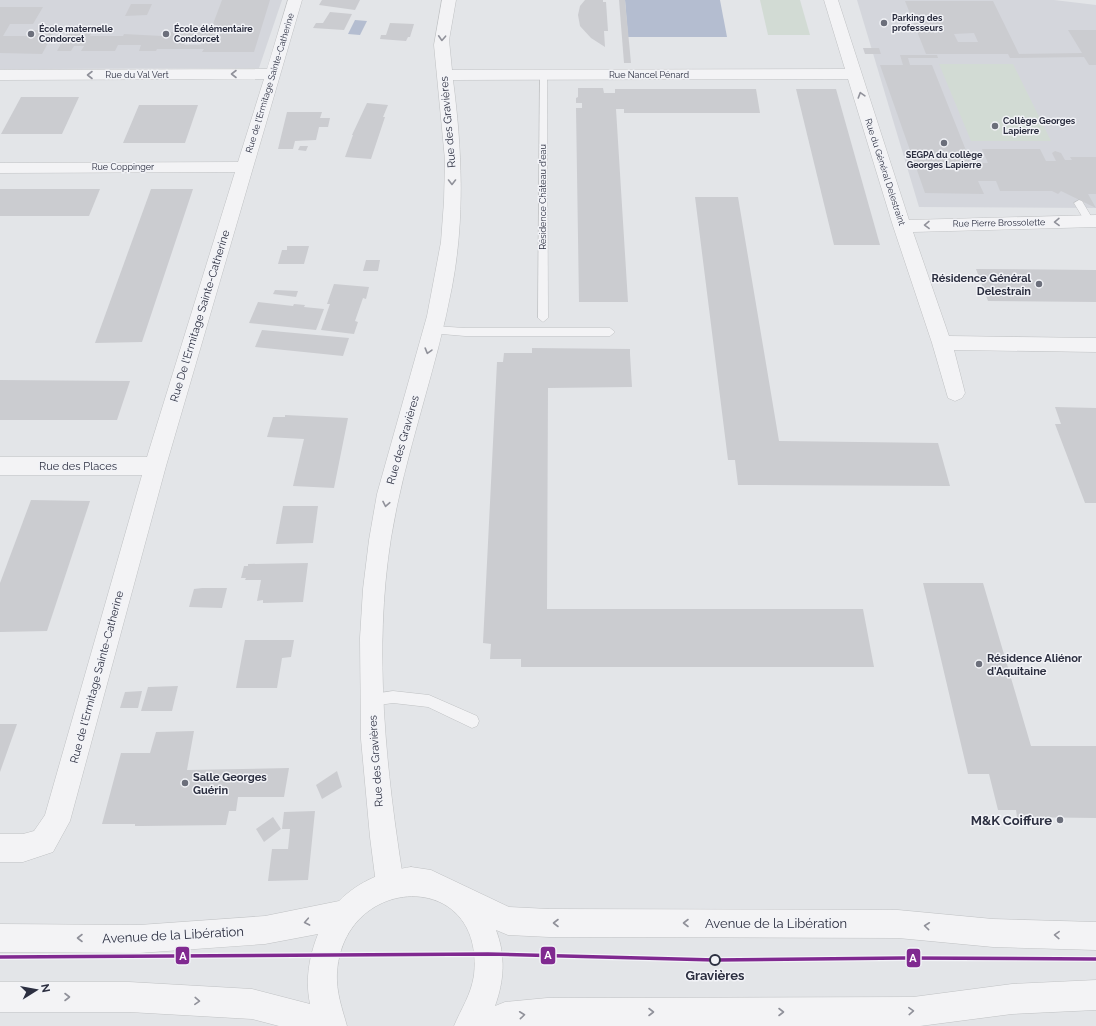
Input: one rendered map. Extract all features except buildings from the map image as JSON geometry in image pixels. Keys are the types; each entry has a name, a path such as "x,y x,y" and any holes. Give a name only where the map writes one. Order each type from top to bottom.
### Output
{"street":[{"name":"Rue de l'Ermitage Sainte-Catherine","path":"245,167 295,0"},
{"name":"Rue des Gravières","path":"390,884 381,830 372,700 373,623 377,567 385,510 434,330 449,254 452,202 452,151 442,36 449,0"},
{"name":"Rue du Général Delestraint","path":"831,0 902,226 942,344 955,393"},
{"name":"Rue du Val Vert","path":"0,75 273,74"},
{"name":"Rue Nancel Pénard","path":"445,76 854,74"},
{"name":"Rue Coppinger","path":"0,168 245,167"},
{"name":"Rue De l'Ermitage Sainte-Catherine","path":"155,466 245,167"},
{"name":"Rue Pierre Brossolette","path":"902,226 1092,221"},
{"path":"942,344 1096,345"},
{"name":"Rue des Places","path":"0,466 155,466"},
{"name":"Rue de l'Ermitage Sainte-Catherine","path":"0,848 23,848 43,842 58,821 155,466"},
{"path":"332,1026 324,1003 321,979 325,954 333,933 345,914 366,895 390,884 415,880 439,885 460,898 473,913 483,932 488,954 488,979 480,1009 469,1026"},
{"name":"Avenue de la Libération","path":"460,898 508,921 549,923 898,924 993,933 1096,936"},
{"name":"Avenue de la Libération","path":"0,938 147,938 265,930 345,914"},
{"path":"484,1026 504,1017 547,1012 913,1012 1012,999 1096,996"},
{"path":"5,998 129,997 252,1004 332,1026"}],"lane":[{"name":"Résidence Château d'eau","path":"543,318 544,75"},
{"path":"1078,203 1092,221"},
{"path":"434,330 465,332 610,332"},
{"path":"372,700 393,697 428,702 472,721"}],"shaded area":[{"name":"École élémentaire Condorcet","path":"0,0 282,0 259,68 0,69"},
{"path":"760,0 800,0 810,35 768,35"},
{"name":"Collège Georges Lapierre","path":"857,0 1054,0 1096,5 1096,208 919,207"},
{"path":"939,64 1013,64 1051,141 971,141"}],"water":[{"path":"625,0 720,0 727,37 628,37"},
{"path":"355,20 367,21 360,35 348,34"}],"transit line":[{"name":"A","path":"0,957 488,954 715,960 904,958 1096,959"}],"place":[{"name":"Parking des professeurs","path":"884,23"},
{"name":"École maternelle Condorcet","path":"31,34"},
{"name":"École élémentaire Condorcet","path":"166,34"},
{"name":"Collège Georges Lapierre","path":"995,126"},
{"name":"SEGPA du collège Georges Lapierre","path":"944,143"},
{"name":"Résidence Général Delestrain","path":"1039,284"},
{"name":"Résidence Aliénor d'Aquitaine","path":"979,664"},
{"name":"Salle Georges Guérin","path":"185,783"},
{"name":"M&K Coiffure","path":"1060,820"},
{"name":"Gravières","path":"715,960"}]}
